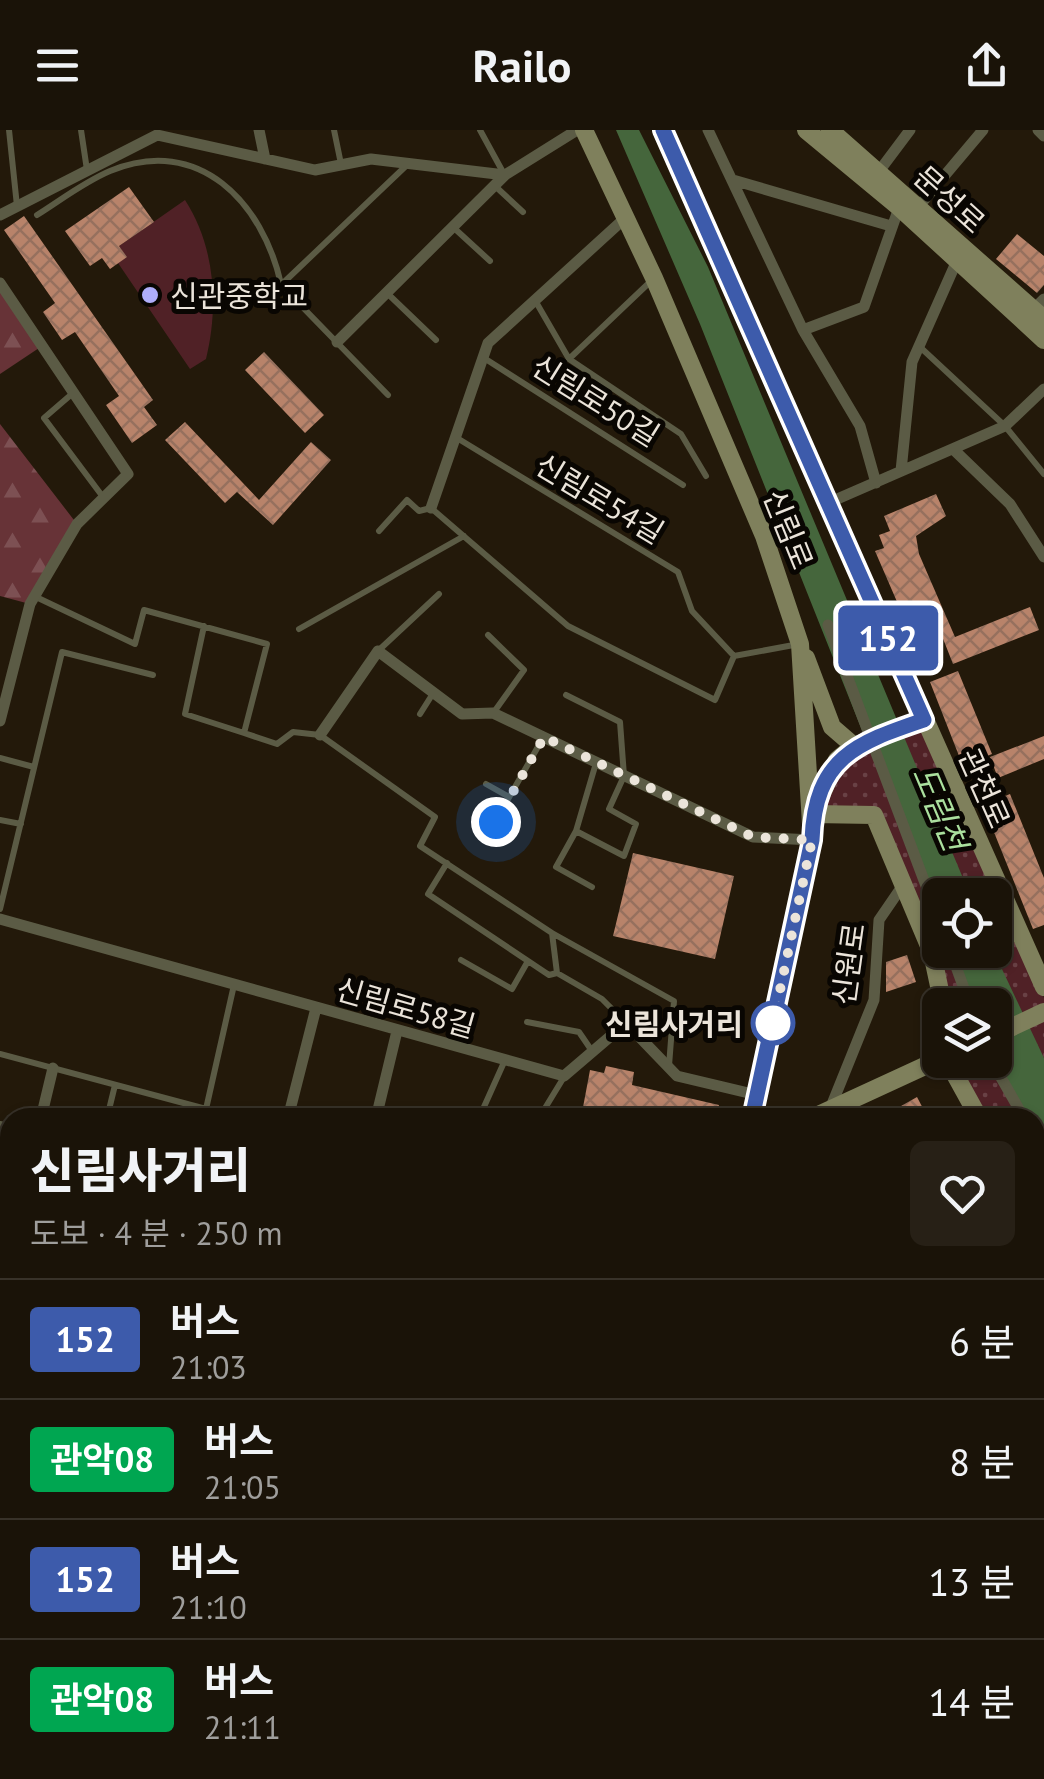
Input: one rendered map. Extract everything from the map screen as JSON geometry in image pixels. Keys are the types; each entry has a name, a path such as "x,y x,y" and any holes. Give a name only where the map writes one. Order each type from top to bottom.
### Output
{"main road":[{"name":"신림로","path":"580,130 654,278 764,536 800,644 812,840 754,1108"},
{"name":"신림로","path":"663,130 924,720"},
{"path":"806,130 874,178"},
{"name":"문성로","path":"830,130 874,178 908,202 960,254 1040,309"},
{"path":"960,254 1044,340"},
{"path":"800,644 832,727 854,746 924,720"},
{"name":"관천로","path":"924,720 1044,988"},
{"name":"신림로","path":"813,814 837,760 854,746"},
{"path":"813,814 874,815 932,953 939,988"},
{"path":"1012,1027 1037,1015"},
{"name":"신원로","path":"842,1108 922,1070"},
{"path":"955,1078 973,1108"}],"street":[{"path":"259,130 265,159"},
{"path":"337,342 505,175 580,130"},
{"path":"708,130 804,330 860,426 876,482"},
{"path":"874,178 910,130"},
{"path":"804,330 864,308 891,226 908,202 983,130"},
{"path":"1038,130 1044,136"},
{"path":"0,215 156,132 314,170 371,159 505,175"},
{"path":"733,180 891,226"},
{"name":"신림로50길","path":"431,508 488,343 624,219"},
{"path":"902,471 909,380 919,346 960,254"},
{"path":"0,283 128,474 78,524 35,596 0,721"},
{"path":"828,503 1005,426 1044,389"},
{"path":"953,449 1010,504 1044,557"},
{"path":"828,625 923,878"},
{"path":"320,736 378,651 462,714 493,713 753,837 812,840"},
{"name":"신원로","path":"828,1108 874,1000 878,920 903,884"},
{"name":"신림로58길","path":"0,920 564,1076"},
{"path":"291,1108 316,1008"},
{"path":"564,1076 626,1023 677,1076 757,1096"},
{"path":"378,1108 397,1031"},
{"path":"43,1108 53,1068"},
{"path":"1001,1078 1018,1108"}],"lane":[{"path":"8,130 17,206"},
{"path":"81,130 87,170"},
{"path":"334,130 341,164"},
{"path":"480,130 505,175"},
{"path":"38,215 112,170 135,163 174,164 207,175 241,197 267,234 281,285 388,395"},
{"path":"281,285 408,163"},
{"path":"494,185 523,212"},
{"path":"453,227 490,261"},
{"path":"569,359 654,278"},
{"path":"387,293 436,340"},
{"name":"신림로50길","path":"536,302 569,359 680,434 706,476"},
{"path":"919,346 1005,426 1044,474"},
{"name":"신림로50길","path":"483,358 683,485"},
{"path":"73,393 44,418 104,498"},
{"name":"신림로54길","path":"456,437 678,572 692,611 734,656"},
{"path":"380,531 407,500 419,511 431,508 568,626 715,700 734,656 800,644"},
{"path":"299,629 464,536"},
{"path":"378,651 439,594"},
{"path":"35,596 136,644 144,610 267,644 244,733"},
{"path":"204,626 185,714 276,744 293,732 320,736 435,817 420,846 552,933 674,1001 668,1067"},
{"path":"488,635 524,670 493,713"},
{"path":"0,910 3,884 62,652 153,675"},
{"path":"420,714 432,695"},
{"path":"566,695 620,722 624,776 609,809 636,824 624,856 576,831"},
{"path":"496,822 544,737"},
{"path":"0,758 34,767"},
{"path":"592,887 556,867 576,831 596,762"},
{"path":"486,784 509,797"},
{"path":"0,820 20,824"},
{"path":"447,864 428,894 549,975 557,974 602,999 626,1023"},
{"path":"552,933 557,974"},
{"path":"461,960 512,989 528,961"},
{"path":"205,1108 234,984"},
{"path":"527,1022 579,1032 592,1052"},
{"path":"0,1054 188,1108"},
{"path":"483,1108 505,1060"},
{"path":"545,1108 564,1076"},
{"path":"109,1108 115,1085"}],"green space":[{"path":"0,283 42,346 0,374"},
{"path":"0,424 77,524 30,604 0,596"}],"shaded area":[{"name":"도림천","path":"616,130 639,130 708,267 963,878 922,881 700,324"},
{"path":"185,200 203,237 213,298 206,359 190,369 118,263 126,257 119,246"},
{"path":"923,726 991,878 922,878 922,934 877,811 821,810 839,772 858,752"},
{"path":"1012,926 1044,998 1044,1108 981,1108 965,1078 1012,1078 1012,988 942,988 934,968 1012,968"},
{"path":"957,968 1002,968 1011,988 965,988"},
{"path":"1012,990 1044,1058 1044,1108 1020,1108 1004,1078 1012,1078"}],"building":[{"path":"129,187 154,222 119,246 127,257 110,269 102,258 90,266 65,231"},
{"path":"24,216 153,400 144,407 157,425 132,443 106,405 119,396 75,332 62,340 43,312 55,303 4,230"},
{"path":"1017,234 1044,256 1044,285 1037,293 996,259"},
{"path":"264,352 324,415 305,433 245,370"},
{"path":"185,422 259,500 311,442 331,460 273,525 237,492 225,503 165,440"},
{"path":"936,494 946,516 916,536 919,554 955,637 1030,607 1039,630 953,664 940,631 914,641 875,551 884,548 879,535 890,531 884,516"},
{"path":"958,671 992,754 963,766 930,682"},
{"path":"1044,736 1044,759 998,778 990,757"},
{"path":"1010,794 1044,878 1044,925 1033,929 983,805"},
{"path":"633,853 734,876 715,959 613,936"},
{"path":"907,955 916,982 886,992 886,962"},
{"path":"606,1066 634,1072 632,1085 719,1105 718,1108 583,1108 590,1070 604,1073"},
{"path":"917,1097 923,1108 898,1108"}],"bus line":[{"name":"152","path":"663,130 924,720 862,741 844,753 832,770 813,814 812,840 754,1108"}],"place":[{"name":"신관중학교","path":"150,295"},
{"name":"신림사거리","path":"773,1023"}],"route":[{"path":"496,822 544,737 753,837 812,840 773,1023"}]}
